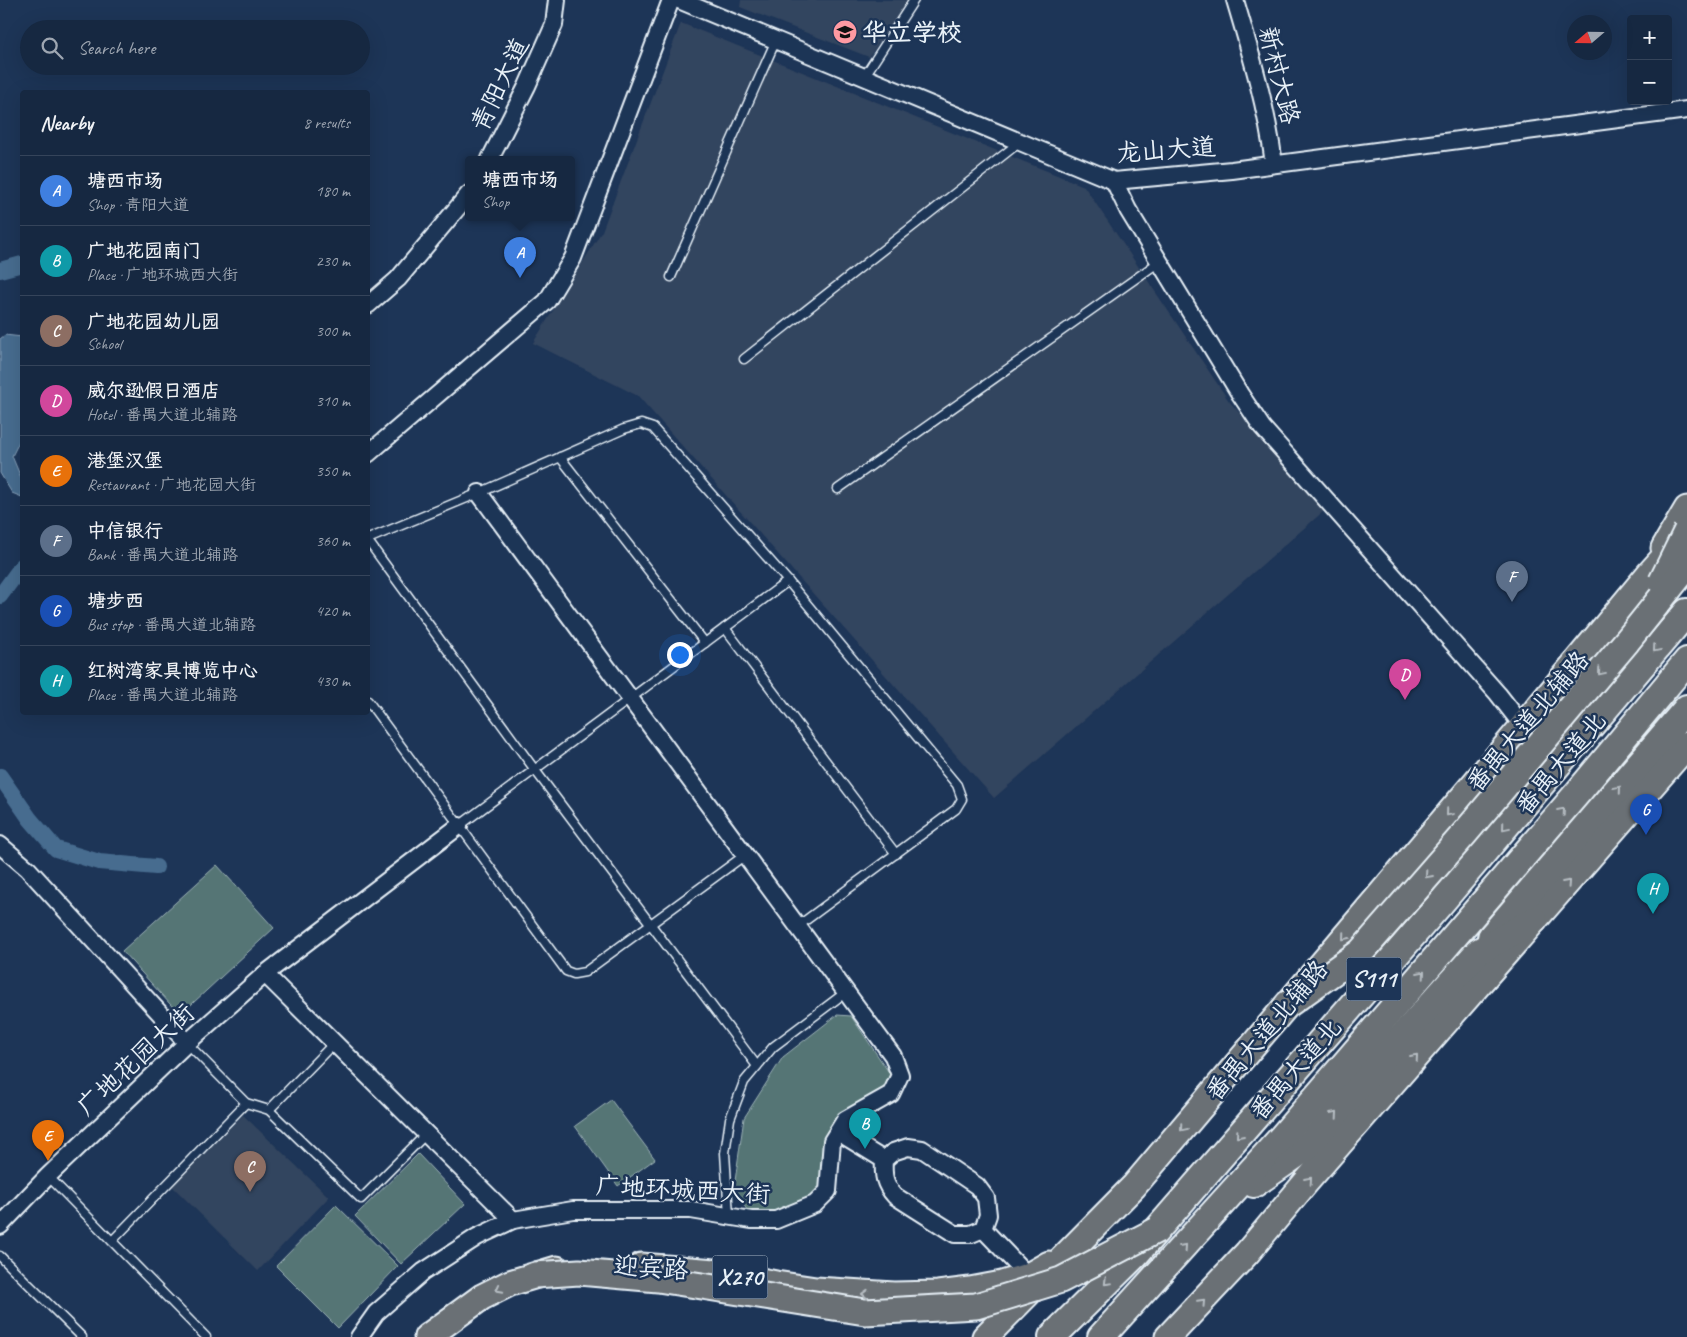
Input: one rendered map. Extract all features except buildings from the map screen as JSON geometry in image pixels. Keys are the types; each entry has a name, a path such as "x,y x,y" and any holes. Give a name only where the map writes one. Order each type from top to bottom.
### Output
{"highway":[{"path":"1627,641 1664,578 1687,532"},
{"path":"1288,1004 1361,952 1465,833 1627,641 1687,566"},
{"name":"番禺大道北","path":"1052,1337 1136,1254 1440,904 1687,612"},
{"name":"番禺大道北","path":"1101,1337 1282,1138 1580,790 1687,661"},
{"path":"1217,1210 1306,1148 1564,853 1687,708"},
{"path":"1478,952 1534,920"}],"main road":[{"path":"1649,574 1687,509"},
{"path":"1649,574 1687,532"},
{"name":"番禺大道北辅路","path":"985,1337 1134,1186 1649,574"},
{"path":"1168,1337 1247,1253 1687,745"},
{"path":"535,1275 579,1272 658,1279 865,1312 976,1306 1061,1280 1157,1230"},
{"name":"迎宾路","path":"427,1337 482,1297 510,1283 565,1267 603,1263 715,1272 816,1290 894,1295 938,1294 1002,1284 1028,1276 1065,1256"}],"street":[{"name":"青阳大道","path":"491,156 554,25 557,0"},
{"path":"370,452 547,300 573,258 671,0"},
{"name":"龙山大道","path":"679,0 1114,182 1232,170 1687,110"},
{"name":"新村大路","path":"1234,0 1259,83 1269,126 1274,164"},
{"path":"1114,182 1128,210 1159,262 1262,427 1498,694 1523,726"},
{"path":"370,303 398,279 465,199"},
{"path":"479,493 893,1056 900,1075 891,1094 845,1120 838,1132 884,1160"},
{"name":"广地花园大街","path":"0,1226 48,1176 187,1043 265,974 459,826"},
{"path":"0,845 28,869 187,1043"},
{"path":"265,974 513,1220"},
{"name":"广地环城西大街","path":"359,1337 376,1313 423,1272 477,1237 513,1220 573,1210 691,1210 751,1220 776,1220 815,1204 828,1191 832,1141 838,1132"},
{"path":"908,1147 922,1149 978,1186 986,1198 988,1215 982,1229 970,1234 955,1234 895,1196 887,1187 883,1175 884,1160 893,1152 908,1147"},
{"path":"982,1229 1028,1276"}],"lane":[{"path":"864,77 914,0"},
{"path":"671,277 776,40"},
{"path":"744,359 1020,142"},
{"path":"838,489 1159,262"},
{"path":"370,539 624,429 641,424 653,428 788,581 957,784 962,799 956,809 798,926"},
{"path":"560,457 705,643"},
{"path":"370,543 535,770 757,1066"},
{"path":"459,826 788,581"},
{"path":"726,628 896,854"},
{"path":"370,704 566,971 574,974 585,972 745,855"},
{"path":"729,1216 725,1153 730,1119 744,1082 773,1047 846,992"},
{"path":"187,1043 246,1103 269,1110 361,1199 426,1134"},
{"path":"269,1110 334,1043"},
{"path":"112,1241 246,1103"},
{"path":"48,1176 206,1337"},
{"path":"0,1256 82,1337"}],"shaded area":[{"name":"华立学校","path":"741,0 908,0 869,57 740,7"},
{"path":"681,23 1084,186 1229,401 1325,510 994,798 638,396 533,343 602,231"},
{"path":"5,335 20,337 20,440 12,456 20,475 20,496 12,493 0,473 0,339"},
{"path":"243,1115 329,1197 258,1271 172,1186"}],"green space":[{"path":"217,865 274,928 180,1015 122,951"},
{"path":"837,1015 851,1016 890,1074 882,1092 838,1117 821,1185 811,1200 775,1213 747,1210 734,1188 744,1118 783,1057"},
{"path":"611,1100 655,1159 618,1186 575,1126"},
{"path":"418,1154 465,1204 401,1264 355,1216"},
{"path":"336,1205 398,1266 338,1328 276,1266"}],"waterway":[{"path":"0,270 20,265"},
{"path":"0,596 20,569"},
{"path":"0,776 30,819 56,849 99,862 156,867"}],"place":[{"name":"华立学校","path":"845,32"},
{"name":"塘西市场","path":"520,278"},
{"name":"中信银行","path":"1512,602"},
{"name":"威尔逊假日酒店","path":"1405,700"},
{"name":"塘步西","path":"1646,835"},
{"name":"红树湾家具博览中心","path":"1653,914"},
{"name":"广地花园南门","path":"865,1149"},
{"name":"港堡汉堡","path":"48,1161"},
{"name":"广地花园幼儿园","path":"250,1192"}]}
